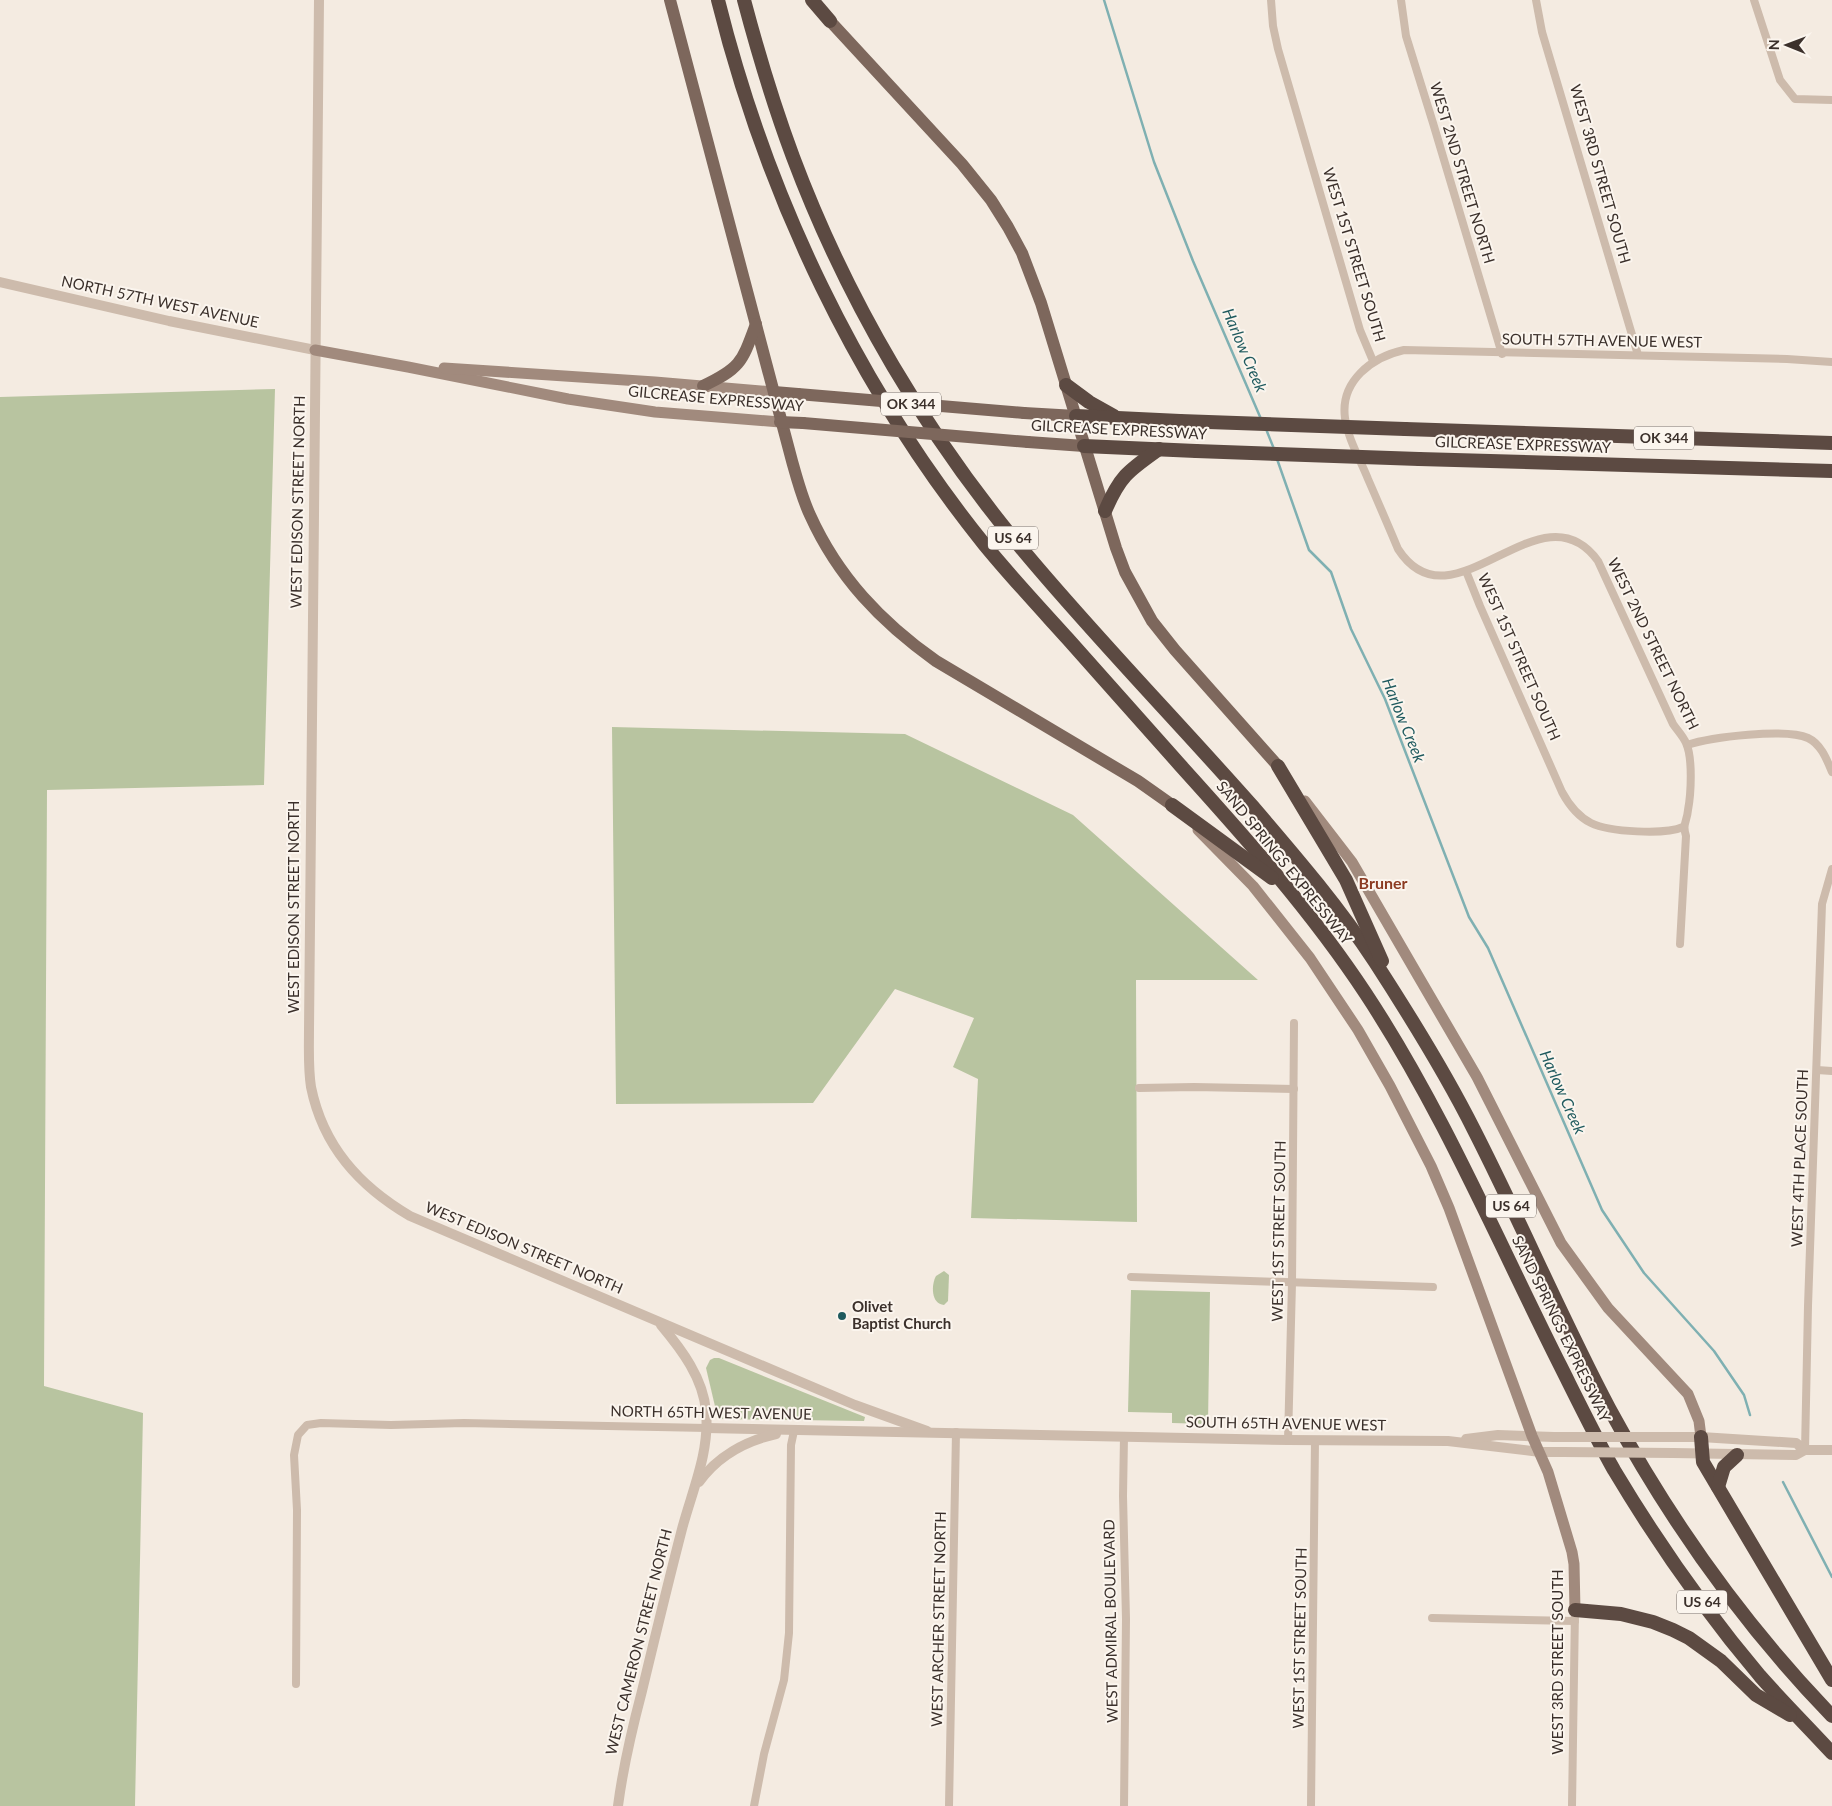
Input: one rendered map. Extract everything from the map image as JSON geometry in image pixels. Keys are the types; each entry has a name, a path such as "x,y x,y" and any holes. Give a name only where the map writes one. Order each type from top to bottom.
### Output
{"highway":[{"name":"SAND SPRINGS EXPRESSWAY","path":"718,0 751,116 796,232 835,312 888,408 955,506 1004,568 1219,808 1290,892 1339,956 1366,995 1417,1078 1437,1115 1588,1422 1614,1470 1665,1549 1705,1605 1763,1679 1832,1753"},
{"name":"SAND SPRINGS EXPRESSWAY","path":"744,0 779,119 797,168 831,248 882,346 935,432 970,483 1023,551 1101,640 1190,736 1301,863 1351,927 1401,1002 1475,1131 1597,1384 1655,1485 1674,1516 1741,1610 1786,1665 1832,1716"},
{"path":"812,0 830,21"},
{"path":"1066,384 1089,402 1116,418"},
{"name":"GILCREASE EXPRESSWAY","path":"1076,416 1832,443"},
{"name":"GILCREASE EXPRESSWAY","path":"1084,446 1419,459 1832,471"},
{"path":"1105,511 1116,486 1124,476 1159,449"},
{"path":"1278,766 1346,880 1401,1002"},
{"path":"1172,805 1290,892"},
{"path":"1701,1437 1703,1462 1832,1680"},
{"path":"1718,1487 1724,1467 1737,1455"},
{"path":"1575,1616 1621,1614 1653,1622 1672,1630 1689,1638 1721,1661 1756,1695 1805,1724"}],"main road":[{"path":"670,0 774,392 780,422 799,486 810,515 830,553 852,584 874,610 910,643 1138,781 1172,805"},
{"path":"816,0 830,21 962,164 995,207 1013,236 1033,278 1116,548 1126,572 1152,621 1175,650 1278,766 1352,862 1477,1077 1561,1243 1608,1308 1688,1394 1699,1421 1701,1437"},
{"path":"703,386 728,374 741,361 756,324"},
{"name":"GILCREASE EXPRESSWAY","path":"315,350 408,366 520,390 648,410 1084,446"},
{"name":"GILCREASE EXPRESSWAY","path":"408,366 530,373 1076,416"},
{"name":"WEST 3RD STREET SOUTH","path":"1172,805 1253,886 1304,950 1358,1030 1390,1086 1431,1166 1449,1208 1532,1436 1548,1472 1563,1518 1574,1564 1575,1616"}],"street":[{"name":"WEST EDISON STREET NORTH","path":"319,0 309,1053 311,1084 315,1103 324,1127 358,1178 380,1197 410,1216 855,1405 927,1432"},
{"name":"WEST 1ST STREET SOUTH","path":"1270,0 1278,49 1360,330 1373,361 1357,376 1351,386 1347,398 1345,416 1353,443 1398,549 1410,564 1425,573 1444,576 1454,575 1466,570 1562,792 1575,812 1599,827 1666,832 1683,827"},
{"name":"WEST 2ND STREET NORTH","path":"1401,0 1406,36 1502,354"},
{"name":"WEST 3RD STREET SOUTH","path":"1536,0 1545,41 1638,355"},
{"path":"1754,0 1780,80 1795,99 1832,100"},
{"name":"NORTH 57TH WEST AVENUE","path":"0,282 168,321 315,350"},
{"name":"SOUTH 57TH AVENUE WEST","path":"1373,361 1404,350 1502,354 1787,359 1832,362"},
{"name":"WEST 2ND STREET NORTH","path":"1466,570 1544,537 1555,536 1574,539 1590,550 1606,576 1673,724 1687,745 1690,770 1690,796 1688,814 1683,827 1686,836 1680,944"},
{"path":"1687,745 1704,740 1796,734 1810,739 1819,746 1832,772"},
{"name":"WEST 4TH PLACE SOUTH","path":"1806,1450 1808,1306 1822,904 1832,869"},
{"name":"WEST 1ST STREET SOUTH","path":"1288,1440 1292,1283 1294,1023"},
{"path":"1817,1070 1832,1071"},
{"path":"1139,1088 1294,1089"},
{"path":"1131,1277 1433,1286"},
{"name":"WEST CAMERON STREET NORTH","path":"618,1806 627,1752 683,1526 695,1487 707,1428 704,1397 698,1380 679,1347 659,1323"},
{"name":"NORTH 65TH WEST AVENUE","path":"296,1684 297,1510 294,1455 296,1440 300,1431 307,1425 531,1423 794,1431 1124,1436"},
{"path":"754,1806 760,1767 782,1687 789,1634 791,1445 794,1431"},
{"name":"WEST CAMERON STREET NORTH","path":"695,1487 712,1466 731,1452 758,1439 794,1431"},
{"name":"WEST ARCHER STREET NORTH","path":"949,1806 956,1432"},
{"name":"SOUTH 65TH AVENUE WEST","path":"1448,1441 1498,1435 1701,1437 1796,1443 1806,1450"},
{"name":"SOUTH 65TH AVENUE WEST","path":"1124,1436 1448,1441 1540,1452 1737,1455 1796,1454 1806,1450 1832,1450"},
{"name":"WEST ADMIRAL BOULEVARD","path":"1124,1436 1123,1496 1126,1619 1124,1806"},
{"name":"WEST 1ST STREET SOUTH","path":"1311,1806 1315,1440"},
{"name":"WEST 3RD STREET SOUTH","path":"1572,1806 1575,1616"},
{"path":"1432,1618 1575,1616"}],"green space":[{"path":"275,389 264,785 47,790 44,1386 143,1413 135,1806 0,1806 0,397"},
{"path":"612,727 905,734 1073,815 1258,980 1136,980 1137,1222 971,1218 978,1079 953,1067 974,1018 895,989 813,1103 616,1104"},
{"path":"944,1271 949,1275 948,1301 944,1305 934,1298 933,1284 936,1276"},
{"path":"1131,1290 1210,1292 1208,1424 1172,1423 1172,1413 1128,1412"},
{"path":"719,1358 865,1417 864,1421 718,1419 706,1368 710,1360"}],"waterway":[{"name":"Harlow Creek","path":"1104,0 1154,162 1193,261 1261,419"},
{"name":"Harlow Creek","path":"1266,429 1274,449"},
{"name":"Harlow Creek","path":"1277,459 1309,550 1331,572 1351,629 1385,699 1469,917 1488,948 1602,1210 1644,1273 1714,1351 1744,1395 1750,1415"},
{"name":"Harlow Creek","path":"1783,1482 1832,1577"}],"place":[{"name":"Olivet Baptist Church","path":"842,1316"}],"district":[{"name":"Bruner","path":"1383,883"}]}
